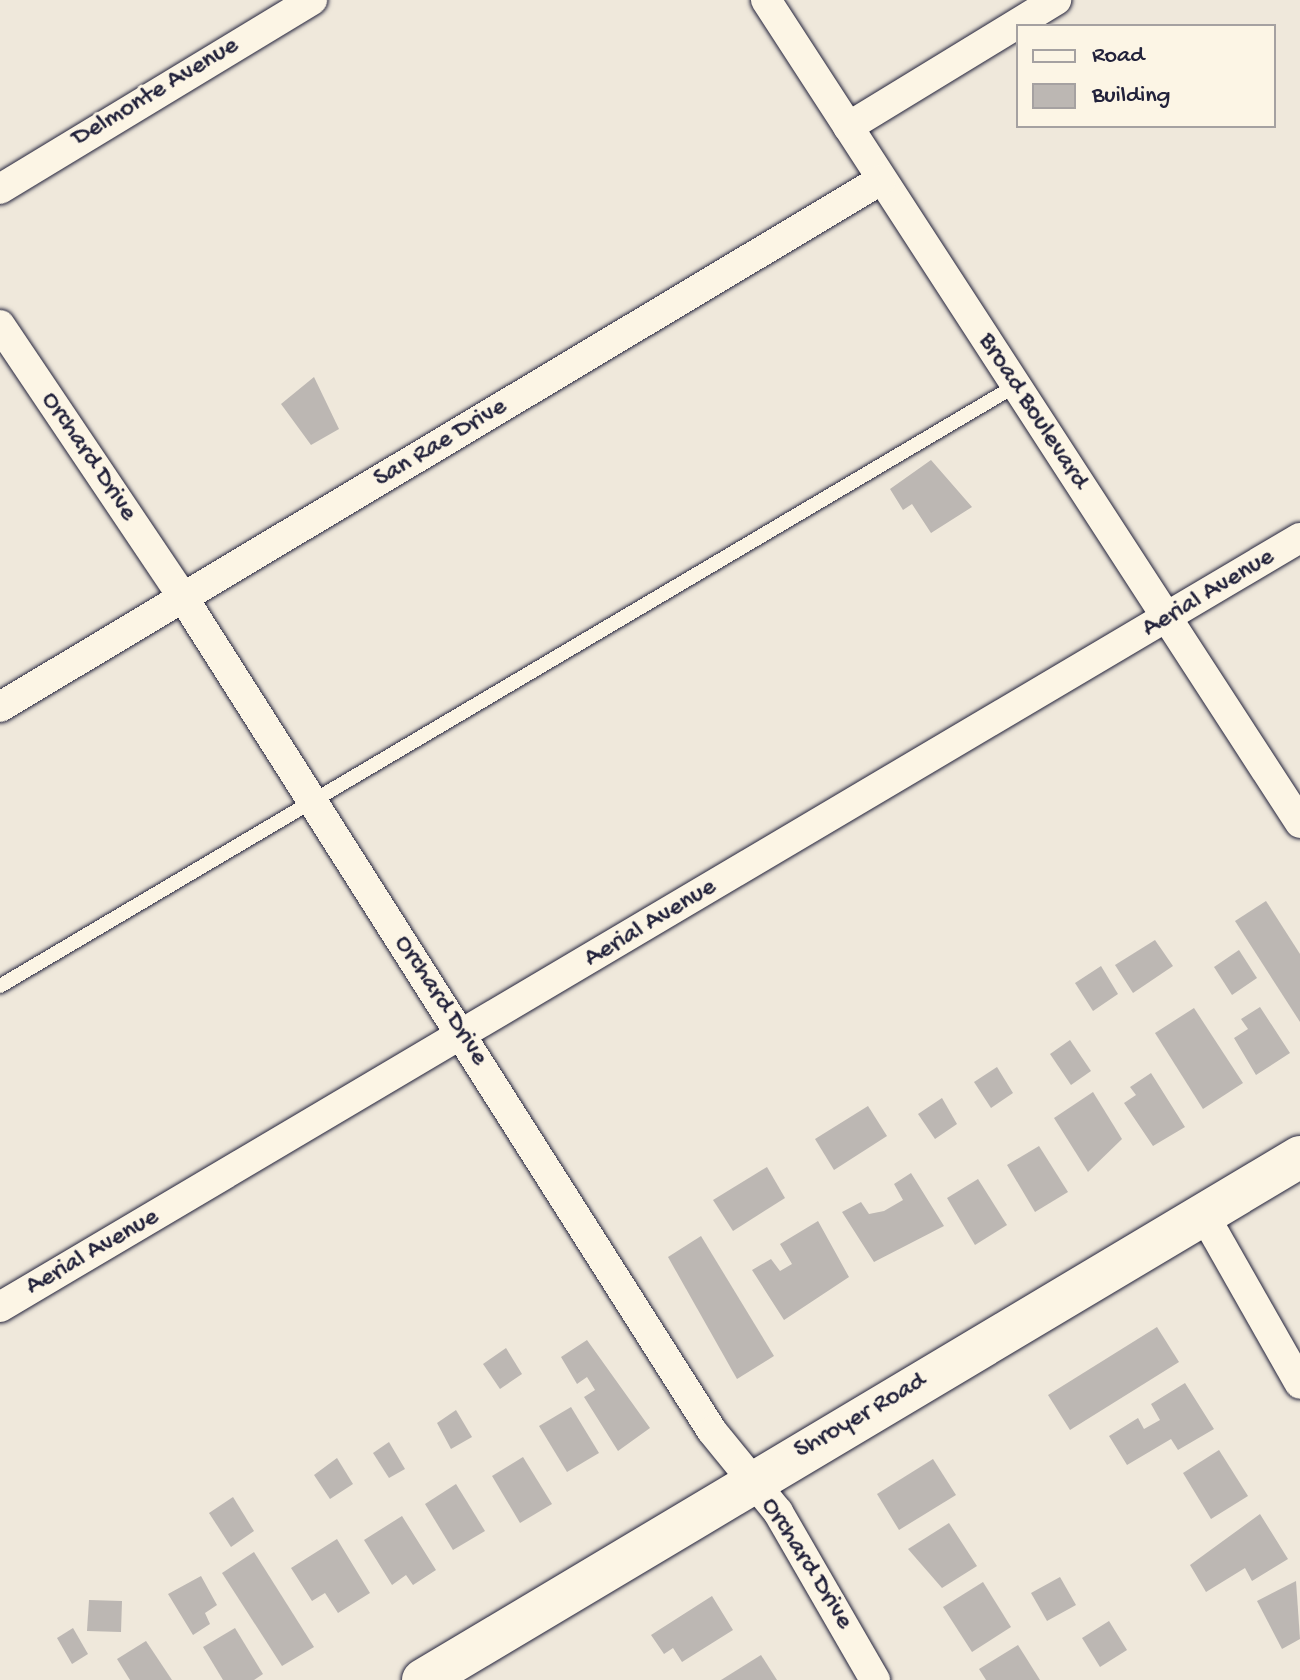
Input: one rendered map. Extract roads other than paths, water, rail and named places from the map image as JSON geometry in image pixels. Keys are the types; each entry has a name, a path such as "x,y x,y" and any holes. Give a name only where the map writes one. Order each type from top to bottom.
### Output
{"main road":[{"name":"Shroyer Road","path":"423,1680 752,1481 1300,1157"}],"street":[{"name":"Delmonte Avenue","path":"0,189 312,0"},
{"name":"Broad Boulevard","path":"766,0 1300,823"},
{"path":"1017,24 1056,0"},
{"path":"848,127 1016,24"},
{"name":"San Rae Drive","path":"0,707 881,180"},
{"name":"Orchard Drive","path":"0,325 184,599 712,1431 778,1512 875,1680"},
{"name":"Aerial Avenue","path":"0,1307 1167,621 1300,538"},
{"path":"1204,1215 1300,1384"}],"lane":[{"path":"0,986 1015,386"}]}
